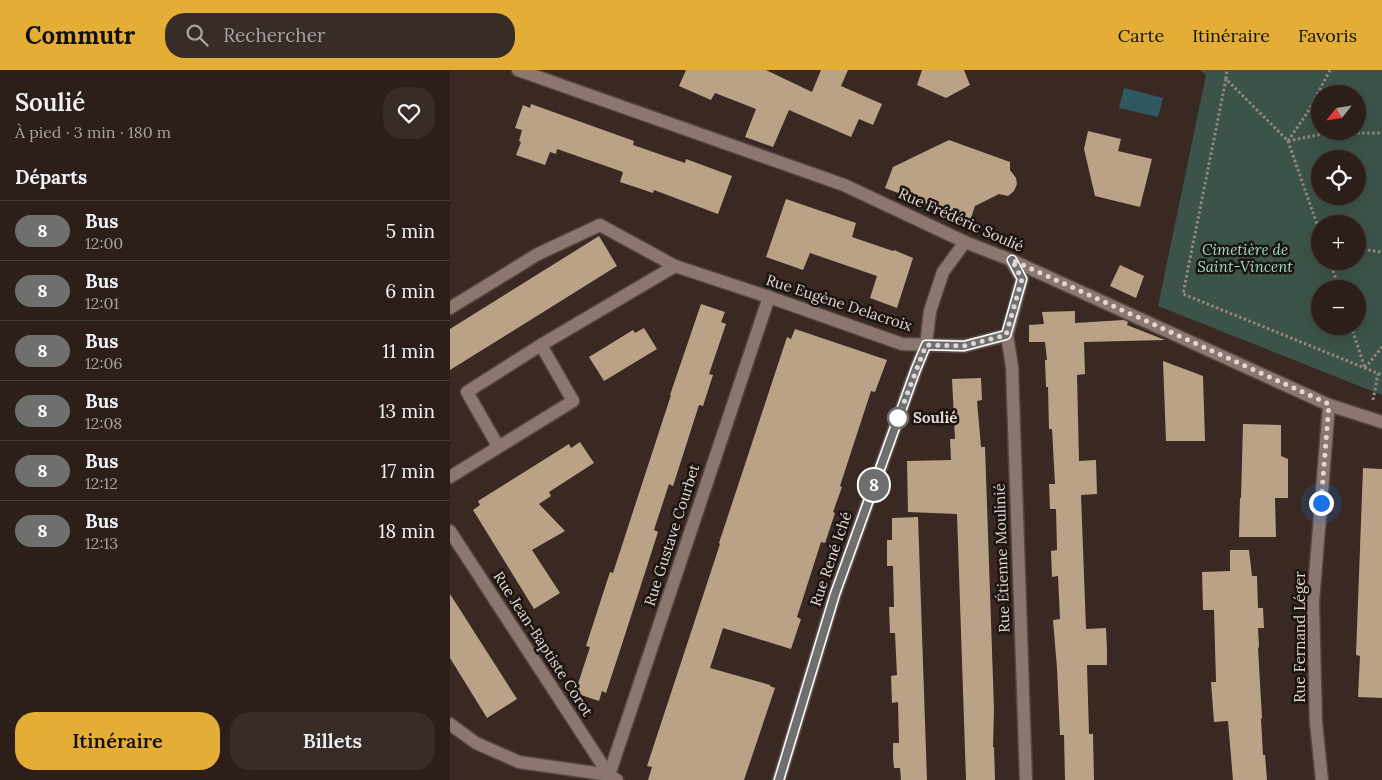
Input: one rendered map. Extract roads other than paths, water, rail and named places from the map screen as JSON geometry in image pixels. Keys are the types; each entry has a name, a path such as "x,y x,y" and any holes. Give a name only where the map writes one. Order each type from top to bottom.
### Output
{"street":[{"name":"Rue Frédéric Soulié","path":"518,70 844,185 965,242 1012,260 1329,404 1376,420"},
{"name":"Rue Eugène Delacroix","path":"450,308 538,254 600,224 675,266 902,344 964,346 1006,335"},
{"name":"Rue René Iché","path":"779,780 835,594 926,345 930,310 943,272 965,242"},
{"path":"1006,335 1022,279 1012,260"},
{"path":"498,446 467,392 541,345 675,266"},
{"name":"Rue Gustave Courbet","path":"613,777 769,297"},
{"name":"Rue Étienne Moulinié","path":"1006,335 1012,367 1026,780"},
{"path":"450,476 573,401 541,345"},
{"name":"Rue Fernand Léger","path":"1322,780 1316,723 1313,602 1329,404"},
{"name":"Rue Jean-Baptiste Corot","path":"450,531 613,777"},
{"path":"450,724 476,743 518,762 613,777"}],"water":[{"path":"1124,88 1163,98 1158,117 1119,108"}],"place":[{"name":"Soulié","path":"898,418"}],"park label":[{"name":"Cimetière de Saint-Vincent","path":"1245,258"}]}
